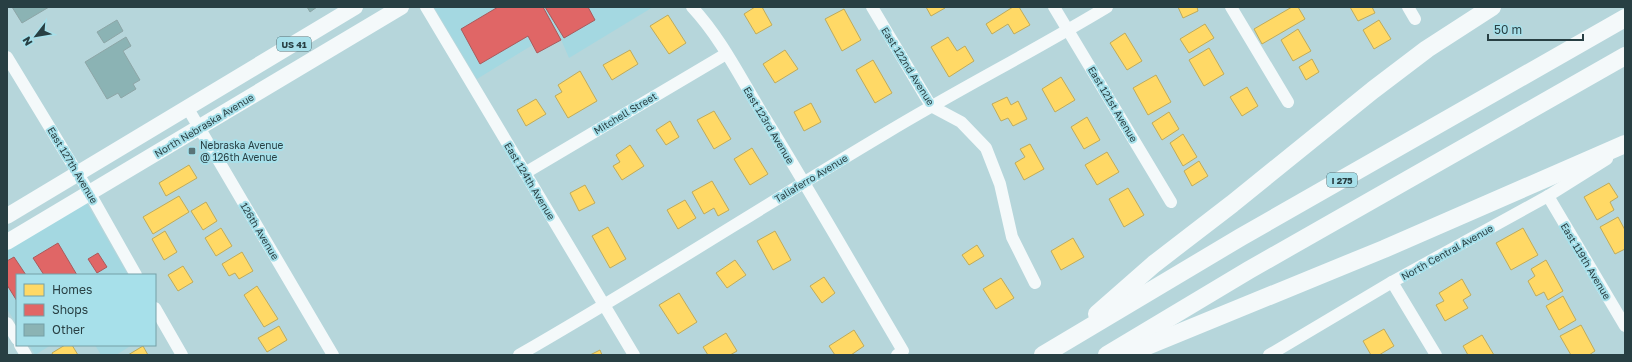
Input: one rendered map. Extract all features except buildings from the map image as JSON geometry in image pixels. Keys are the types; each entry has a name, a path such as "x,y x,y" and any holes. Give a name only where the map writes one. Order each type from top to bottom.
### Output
{"highway":[{"path":"1061,344 1154,264 1232,204 1373,90 1427,49 1492,7"},
{"name":"I 275","path":"1043,355 1241,237 1625,18"},
{"path":"1107,355 1249,270 1625,56"},
{"path":"1126,355 1384,249 1625,144"}],"main road":[{"name":"US 41","path":"7,216 356,7"},
{"name":"North Nebraska Avenue","path":"7,242 401,7"}],"street":[{"name":"East 124th Avenue","path":"426,7 634,355"},
{"name":"East 123rd Avenue","path":"692,7 702,18 726,54 804,182 900,353"},
{"name":"East 122nd Avenue","path":"872,7 931,106 961,122 986,148 1000,184 1012,237 1035,283"},
{"name":"East 121st Avenue","path":"1054,7 1171,202"},
{"name":"Taliaferro Avenue","path":"519,355 604,306 804,182 931,106 1107,7"},
{"path":"1231,7 1288,102"},
{"path":"1408,7 1415,19"},
{"name":"Mitchell Street","path":"525,173 726,54"},
{"name":"East 127th Avenue","path":"7,57 89,192 135,274"},
{"name":"126th Avenue","path":"187,107 333,355"},
{"name":"North Central Avenue","path":"1269,355 1392,282 1548,196 1625,147"},
{"name":"East 119th Avenue","path":"1548,196 1625,326"},
{"path":"1392,282 1436,355"},
{"path":"156,310 182,355"},
{"path":"7,323 16,337"},
{"path":"21,346 26,355"}],"shaded area":[{"path":"434,7 653,7 569,58 557,30 477,79"},
{"path":"86,202 127,274 16,274 16,323 7,309 7,250"},
{"path":"30,346 49,346 35,355"},
{"path":"96,346 130,346 116,355 101,355"}],"place":[{"name":"Nebraska Avenue @ 126th Avenue","path":"192,151"}]}
